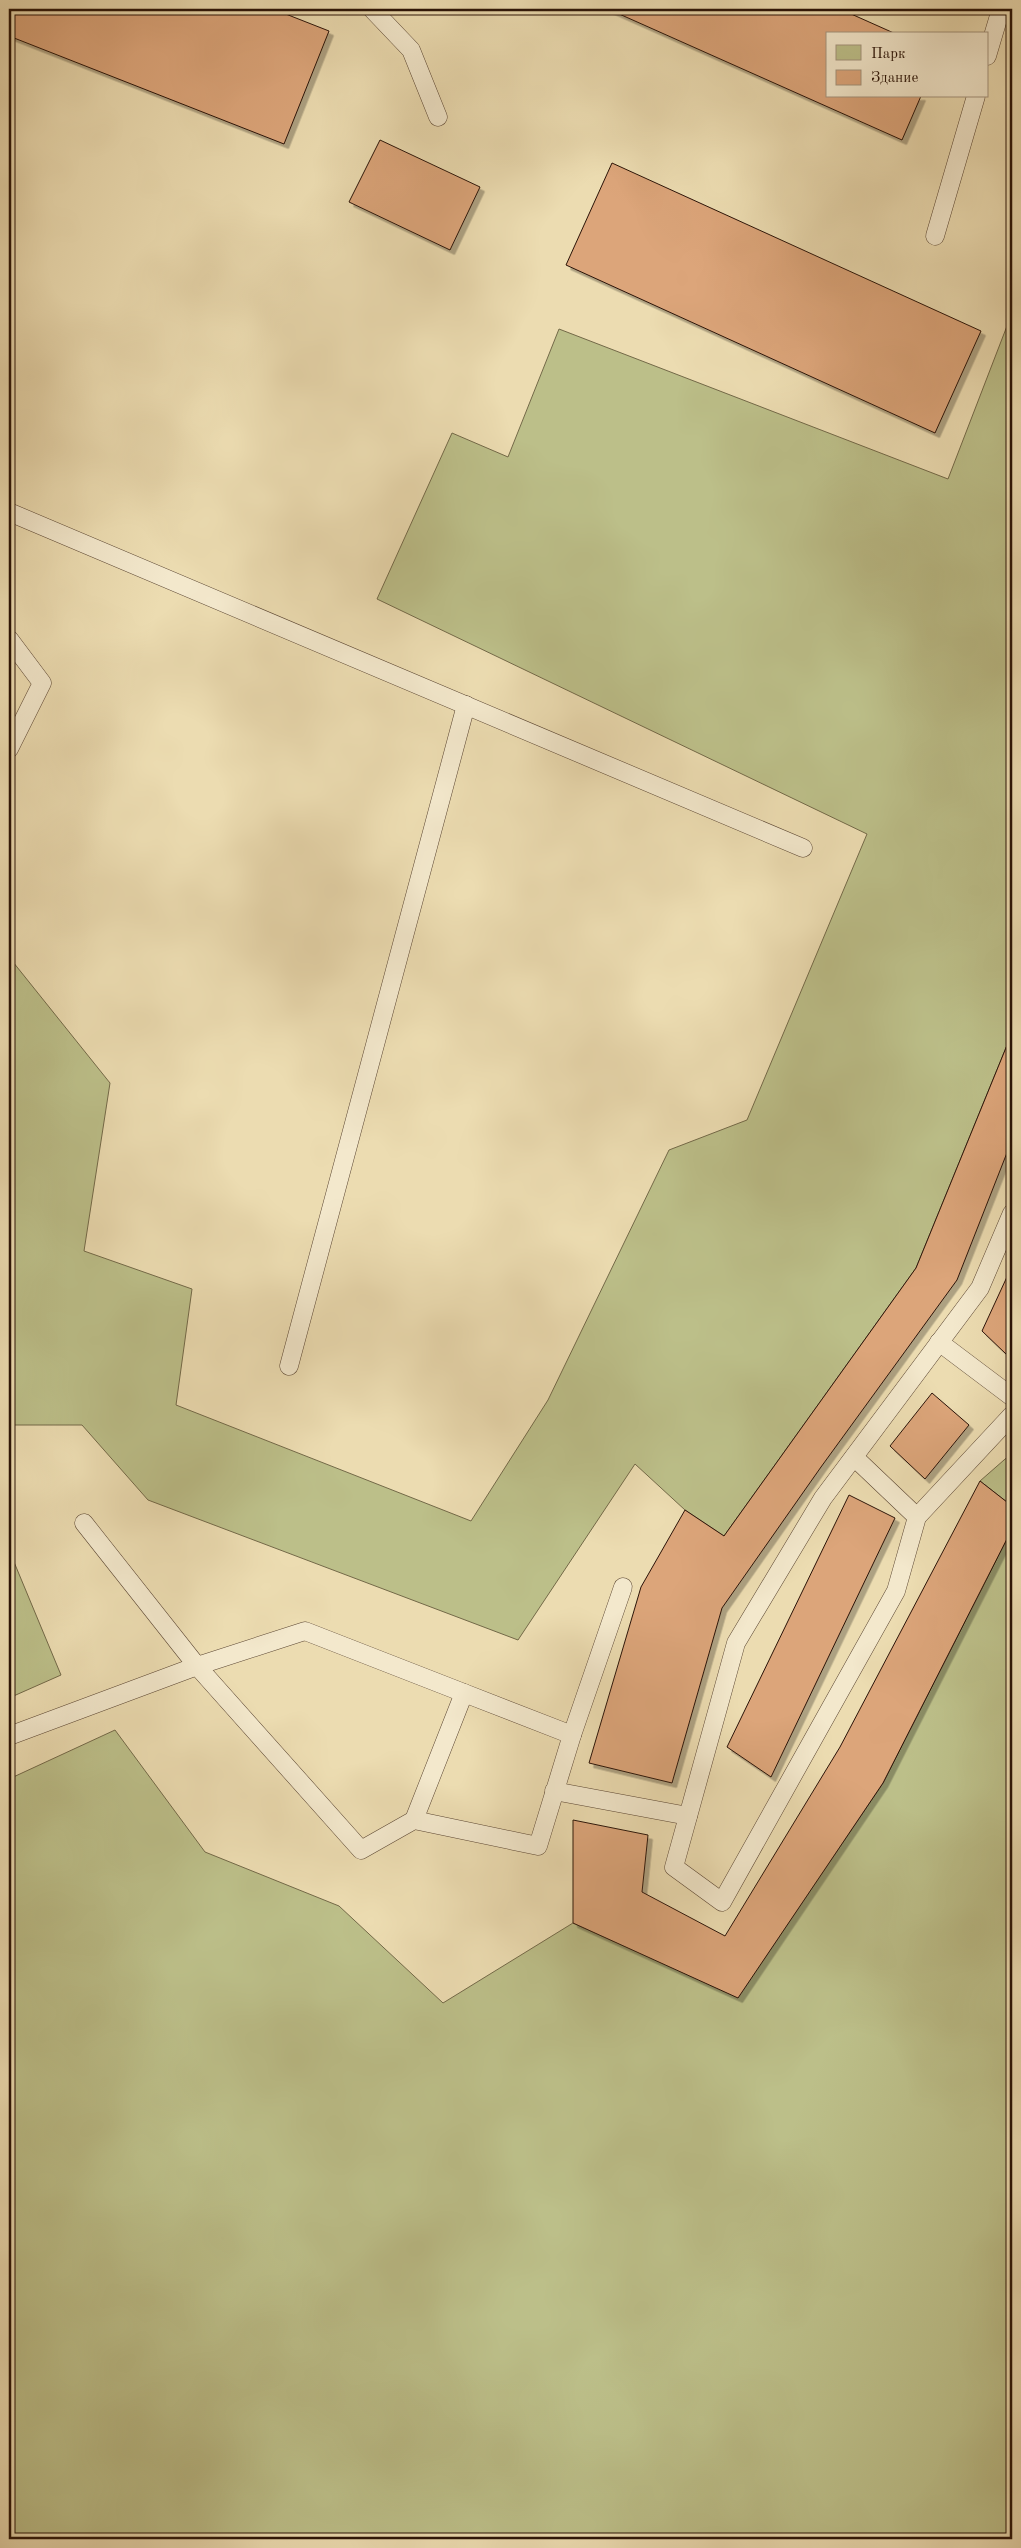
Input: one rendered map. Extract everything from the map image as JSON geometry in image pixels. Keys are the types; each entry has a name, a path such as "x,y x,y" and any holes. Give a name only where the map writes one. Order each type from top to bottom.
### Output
{"lane":[{"path":"372,9 411,50 438,117"},
{"path":"988,53 1001,9"},
{"path":"935,236 975,98"},
{"path":"9,512 803,848"},
{"path":"9,639 42,683 9,749"},
{"path":"289,1366 466,706"},
{"path":"1012,1213 980,1288 824,1498 736,1643 674,1867 722,1902 896,1591 917,1516 1012,1415"},
{"path":"939,1342 1012,1397"},
{"path":"854,1457 917,1516"},
{"path":"84,1524 197,1666 362,1850 414,1820 464,1693"},
{"path":"414,1820 538,1846 572,1735 623,1587"},
{"path":"9,1736 197,1666 305,1631 572,1735"},
{"path":"554,1791 688,1816"}],"green space":[{"path":"1012,313 1012,1033 916,1268 724,1536 685,1510 635,1464 518,1640 148,1500 82,1425 9,1425 9,957 110,1083 84,1251 192,1289 176,1405 471,1521 548,1400 669,1150 747,1120 867,834 377,599 452,433 508,457 559,329 948,479"},
{"path":"1012,1453 1012,1506 980,1481"},
{"path":"1012,1529 1012,2539 9,2539 9,1779 115,1730 205,1852 339,1906 443,2003 573,1923 738,1997 883,1783"},
{"path":"9,1550 61,1675 9,1698"}],"building":[{"path":"9,9 273,9 329,31 284,144 9,36"},
{"path":"608,9 840,9 892,32 826,32 826,98 920,98 902,140"},
{"path":"380,140 480,187 450,250 349,202"},
{"path":"612,163 981,331 935,433 566,265"},
{"path":"1012,1033 1012,1140 957,1280 821,1467 722,1608 672,1783 589,1763 641,1587 685,1510 724,1536 916,1268"},
{"path":"1012,1266 1012,1351 1006,1354 982,1331"},
{"path":"932,1393 969,1425 925,1479 890,1446"},
{"path":"980,1481 1012,1506 1012,1529 883,1783 738,1998 573,1923 573,1820 648,1835 642,1892 725,1936 840,1747"},
{"path":"849,1495 895,1518 771,1777 727,1747"}]}
